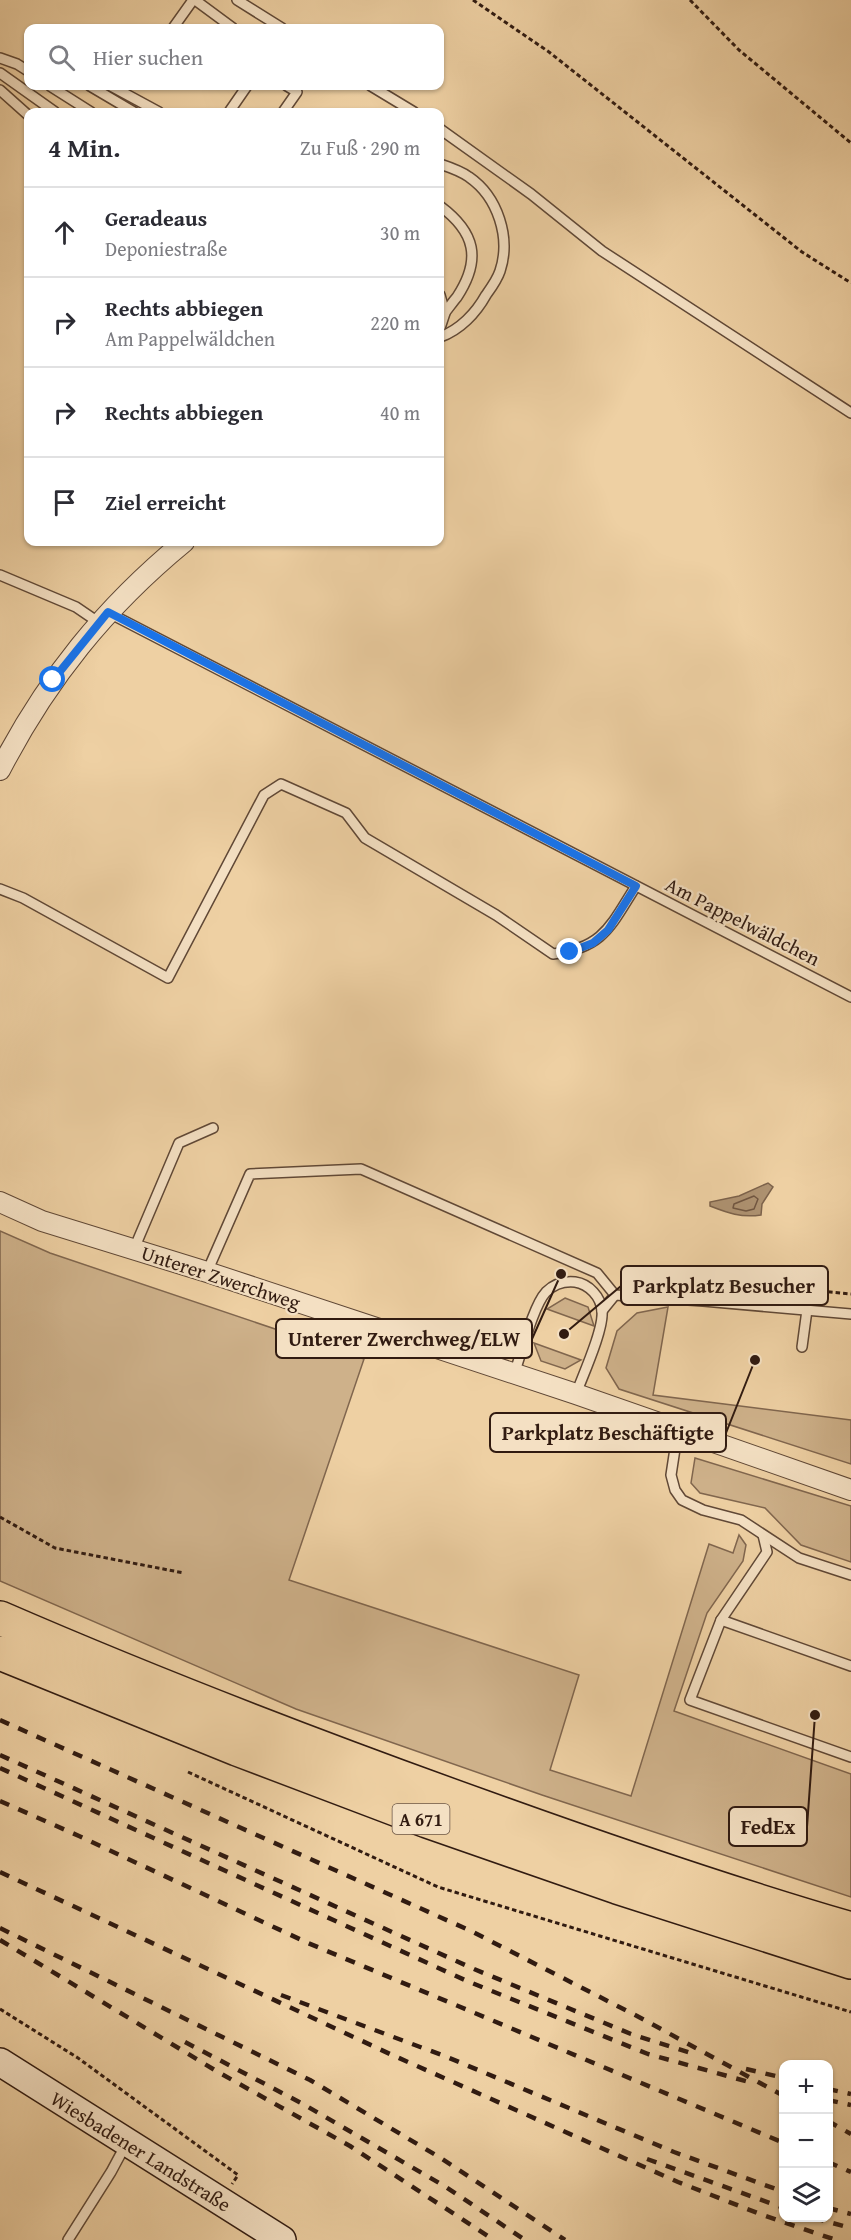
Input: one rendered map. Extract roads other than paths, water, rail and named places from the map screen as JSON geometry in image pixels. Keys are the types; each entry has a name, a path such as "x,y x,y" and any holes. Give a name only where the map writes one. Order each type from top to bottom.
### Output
{"highway":[{"name":"A 671","path":"0,1618 251,1722 439,1791 625,1858 851,1929"},
{"name":"A 671","path":"0,1653 237,1749 427,1821 617,1887 851,1962"}],"main road":[{"name":"Wiesbadener Landstraße","path":"0,2062 282,2240"}],"street":[{"path":"0,770 53,680 103,617 145,575 179,546"},
{"name":"Unterer Zwerchweg","path":"0,1202 42,1221 207,1272 576,1394 851,1490"}],"lane":[{"path":"177,24 194,0 227,24"},
{"path":"237,0 276,24"},
{"path":"0,58 24,65"},
{"path":"17,64 24,68"},
{"path":"0,73 49,108"},
{"path":"0,90 24,111"},
{"path":"56,90 85,108"},
{"path":"97,90 127,108"},
{"path":"118,90 152,108"},
{"path":"232,108 243,90"},
{"path":"286,108 297,92 294,90"},
{"path":"378,90 407,108"},
{"path":"444,132 531,194 602,251 851,413"},
{"path":"444,166 469,176 487,194 504,231 504,254 500,273 480,306 454,331 444,336"},
{"path":"444,209 466,233 473,260 465,285 444,313"},
{"name":"Am Pappelwäldchen","path":"0,575 103,617 851,997"},
{"path":"0,889 22,898 168,978 264,795 280,784 346,813 365,837 496,915 553,954 570,952 593,943 608,930 636,886"},
{"path":"134,1249 179,1143 213,1128"},
{"path":"207,1272 250,1174 361,1169 597,1273 615,1295 703,1300 851,1314"},
{"path":"514,1374 545,1293 555,1285 567,1282 580,1283 591,1289 599,1299 602,1311 601,1324 576,1394"},
{"path":"602,1311 615,1295"},
{"path":"802,1347 807,1310"},
{"path":"678,1429 671,1475 675,1490 682,1500 703,1510 741,1520 799,1558 851,1575"},
{"path":"763,1535 767,1552 721,1620 690,1700 851,1757"},
{"path":"721,1620 851,1666"},
{"path":"68,2240 127,2142"}],"water":[{"path":"768,1183 773,1187 762,1204 761,1215 735,1214 710,1206 710,1202 739,1196"}],"railway":[{"path":"0,1720 471,1931 637,2016 779,2093"},
{"path":"0,1755 474,1969 631,2034 694,2054"},
{"path":"0,1768 467,1981 648,2054 749,2082"},
{"path":"0,1801 308,1943 779,2141"},
{"path":"0,1872 390,2054 678,2182 836,2240"},
{"path":"0,1928 310,2080 439,2157 565,2240"},
{"path":"0,1940 218,2072 350,2146 494,2240"},
{"path":"281,1995 447,2057 674,2152 779,2190"},
{"path":"185,2042 303,2104 446,2187 525,2240"},
{"path":"746,2069 779,2077"},
{"path":"833,2090 851,2094"},
{"path":"833,2101 851,2105"},
{"path":"833,2124 851,2134"},
{"path":"647,2159 779,2206"},
{"path":"833,2164 851,2172"},
{"path":"833,2209 851,2214"},
{"path":"829,2222 851,2228"}],"place":[{"name":"Unterer Zwerchweg/ELW","path":"561,1274"},
{"name":"Parkplatz Besucher","path":"564,1334"},
{"name":"Parkplatz Beschäftigte","path":"755,1360"},
{"name":"FedEx","path":"815,1715"}]}
